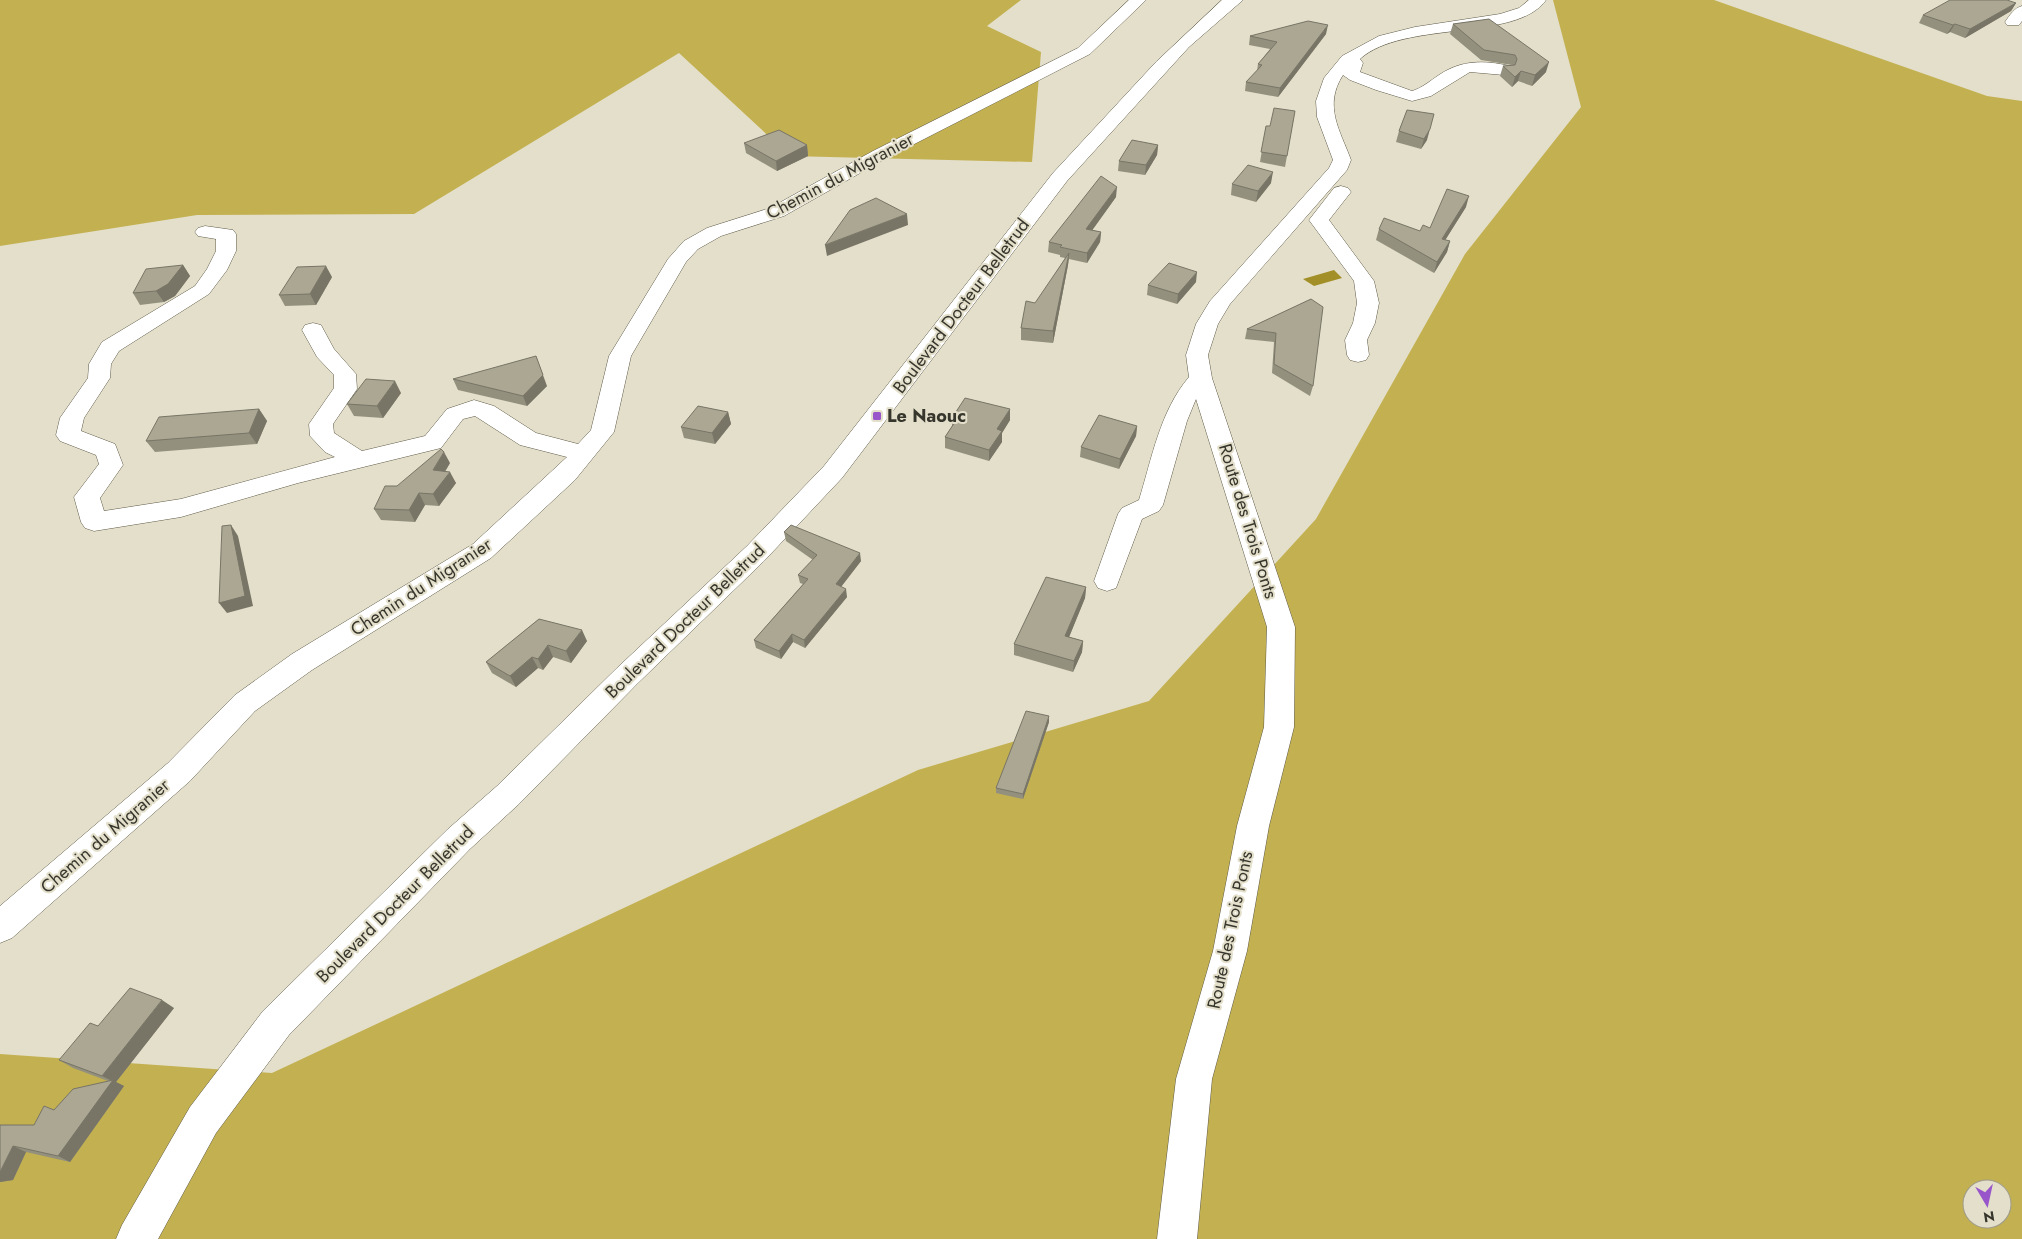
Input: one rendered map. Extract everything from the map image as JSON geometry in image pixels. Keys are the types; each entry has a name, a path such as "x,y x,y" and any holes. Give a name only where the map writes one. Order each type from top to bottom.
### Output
{"street":[{"name":"Chemin du Migranier","path":"0,927 179,772 245,703 302,662 482,551 566,474 602,432 620,356 648,306 678,259 691,245 714,232 777,212 879,155 1084,52 1138,0"},
{"name":"Boulevard Docteur Belletrud","path":"136,1239 203,1120 276,1023 459,839 508,795 627,676 756,553 833,472 1060,177 1095,141 1144,83 1190,36 1228,3 1235,0"},
{"path":"1358,355 1356,340 1364,322 1368,303 1364,281 1319,220 1348,184 1338,170 1342,160 1324,107 1326,92 1333,76 1348,59 1365,48 1398,35 1503,18 1522,12 1536,4 1538,0"},
{"path":"1348,59 1355,63 1352,74 1361,80 1412,96 1424,92 1450,74 1467,67 1504,70"},
{"name":"Route des Trois Ponts","path":"1177,1239 1194,1079 1230,951 1253,826 1278,727 1280,627 1201,378 1197,355 1207,324 1221,301 1338,170"},
{"path":"205,232 226,234 226,251 218,270 202,290 110,347 100,364 99,378 72,418 68,435 106,450 111,465 87,497 94,522 181,508 434,442 455,414 474,408 486,411 528,439 584,454"},
{"path":"313,330 325,352 345,374 346,389 321,424 322,436 334,446 360,460"},
{"path":"1107,581 1131,514 1150,506 1175,421 1186,396 1201,378"}],"shaded area":[{"path":"0,0 1021,0 987,26 1041,52 1032,162 790,156 679,53 414,214 197,215 0,246"},
{"path":"1553,0 1714,0 1987,96 2022,101 2022,1239 0,1239 0,1054 272,1073 918,770 1149,701 1316,519 1465,254 1581,107"},
{"path":"1334,270 1342,278 1314,286 1303,279"}],"building":[{"path":"1950,0 2007,0 2016,3 1970,29 1923,15"},
{"path":"1489,19 1549,62 1535,75 1521,71 1515,77 1503,66 1515,65 1517,59 1515,55 1484,50 1453,24"},
{"path":"1308,21 1328,25 1280,88 1246,82 1262,65 1258,64 1277,42 1250,36"},
{"path":"1274,108 1295,111 1287,156 1261,152 1266,126 1270,126"},
{"path":"1407,110 1434,114 1430,129 1424,139 1399,131"},
{"path":"779,130 807,145 776,161 744,143"},
{"path":"1132,140 1158,145 1146,165 1119,161"},
{"path":"1248,165 1273,172 1258,191 1232,184"},
{"path":"1101,176 1117,187 1086,229 1101,232 1087,253 1060,247 1062,245 1049,242"},
{"path":"1447,189 1469,196 1442,239 1450,241 1437,262 1379,229 1384,218 1420,231 1423,225 1430,228"},
{"path":"876,198 907,214 825,245 850,210"},
{"path":"1069,253 1053,331 1021,328 1026,301 1035,303"},
{"path":"1169,263 1197,272 1178,294 1148,285"},
{"path":"183,265 168,284 156,291 133,293 146,269"},
{"path":"326,266 310,294 279,295 297,267"},
{"path":"1311,299 1323,307 1313,386 1274,364 1276,333 1247,329"},
{"path":"536,356 543,375 523,396 453,379"},
{"path":"366,379 395,381 377,406 347,404"},
{"path":"965,398 1010,409 997,429 1002,431 989,450 945,437 957,419 952,418"},
{"path":"698,406 728,412 712,433 681,427"},
{"path":"259,409 249,433 146,441 159,417"},
{"path":"1099,415 1137,426 1120,459 1081,447"},
{"path":"441,449 444,452 433,470 450,472 433,494 419,493 409,510 374,509 385,486 397,486"},
{"path":"231,525 245,596 219,603 222,526"},
{"path":"791,525 860,553 836,584 846,589 804,640 792,634 779,651 754,640 808,579 798,575 817,555 784,532"},
{"path":"1046,577 1086,587 1065,636 1083,641 1074,661 1014,644"},
{"path":"539,619 582,630 566,651 548,645 538,659 532,657 510,676 486,662"},
{"path":"1026,711 1049,716 1023,794 996,788"},
{"path":"130,988 162,1000 102,1076 59,1060 90,1023 98,1026"},
{"path":"113,1080 58,1156 13,1146 0,1172 0,1125 34,1125 44,1106 54,1110 73,1089"}],"place":[{"name":"Le Naouc","path":"877,416"}]}
